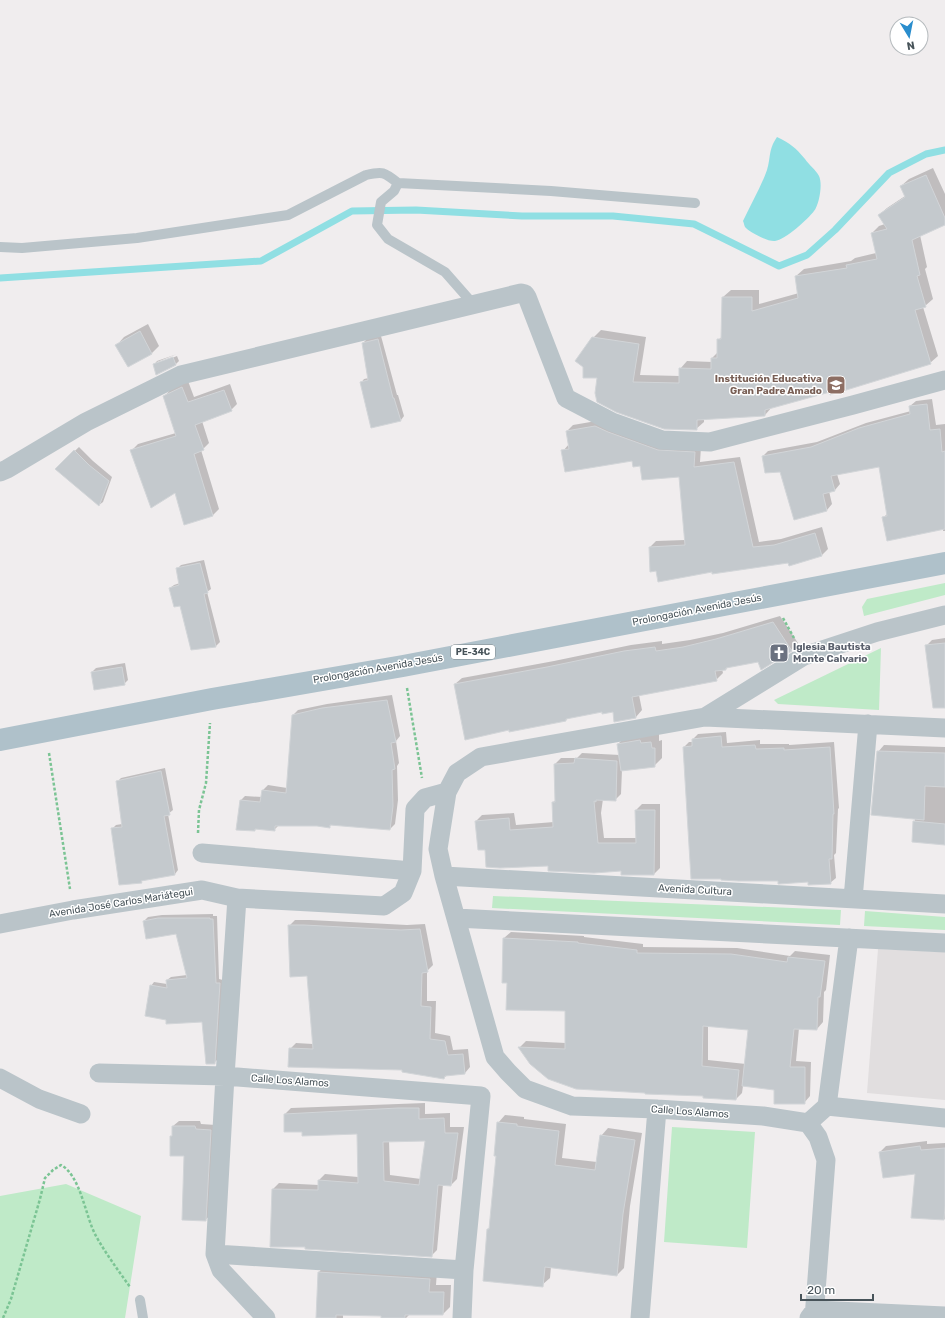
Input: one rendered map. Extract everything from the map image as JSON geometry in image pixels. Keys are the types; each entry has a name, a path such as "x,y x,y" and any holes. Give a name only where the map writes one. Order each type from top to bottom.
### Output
{"main road":[{"name":"Prolongación Avenida Jesús","path":"0,740 212,699 403,666 945,563"}],"street":[{"path":"0,472 7,470 86,422 181,375 521,293 527,297 566,398 612,422 662,440 710,442 853,406 945,380"},
{"path":"705,717 804,656 877,632 945,615"},
{"path":"705,717 945,728"},
{"name":"Calle Los Alamos","path":"705,717 481,757 457,773 447,792 438,849 444,876 495,1057 525,1089 572,1106 657,1109 763,1116 808,1123"},
{"path":"853,899 868,724"},
{"path":"425,798 447,792"},
{"name":"Avenida José Carlos Mariátegui","path":"0,924 73,910 202,890 237,898 384,906 403,893 412,871 415,809 425,798"},
{"path":"202,853 412,871"},
{"name":"Avenida Cultura","path":"444,876 945,904"},
{"path":"237,898 224,1076 215,1254 221,1270 266,1318"},
{"path":"456,918 945,943"},
{"path":"849,938 827,1106 808,1123 818,1137 826,1160 813,1315 945,1316"},
{"name":"Calle Los Alamos","path":"99,1073 224,1076 481,1096 464,1270"},
{"path":"0,1078 39,1099 81,1114"},
{"path":"827,1106 945,1118"},
{"path":"640,1318 657,1109"},
{"path":"215,1254 464,1270 462,1318"}],"lane":[{"path":"0,247 22,248 137,238 288,215 366,175 380,172 389,176 398,183 551,191 695,203"},
{"path":"398,183 394,191 381,202 377,225 388,239 445,272 474,305"},
{"path":"140,1300 143,1318"}],"path":[{"path":"770,596 804,656"},
{"path":"403,666 425,798"},
{"path":"202,853 197,844 199,810 206,783 212,699"},
{"path":"46,731 73,910"},
{"path":"3,1318 15,1284 45,1178 61,1165 67,1168 75,1182 95,1234 113,1264 140,1300"}],"shaded area":[{"path":"878,949 945,952 945,1100 867,1093"}],"green space":[{"path":"945,583 945,595 864,616 862,607 867,599"},
{"path":"881,648 879,710 778,704 774,700"},
{"path":"493,896 841,910 840,925 492,908"},
{"path":"865,911 945,917 945,930 864,926"},
{"path":"672,1127 755,1132 747,1248 664,1242"},
{"path":"66,1184 141,1216 125,1318 0,1318 0,1196"}],"water":[{"path":"777,137 799,152 818,174 821,184 819,199 814,211 802,224 790,233 779,240 772,241 750,231 745,227 743,221 765,176 772,146"}],"building":[{"path":"926,175 945,218 945,225 912,240 920,275 917,276 926,307 915,310 931,364 830,395 830,392 765,410 765,416 697,420 697,430 664,429 616,412 597,402 595,393 597,378 583,378 583,367 575,361 592,337 639,344 633,382 679,383 679,368 711,369 711,358 717,358 717,339 721,339 722,297 752,297 752,311 798,298 795,276 847,268 846,265 877,259 871,233 887,229 878,215 905,197 900,186"},
{"path":"140,331 152,354 128,367 115,345"},
{"path":"378,339 393,398 401,421 371,428 360,382 368,380 362,343"},
{"path":"173,357 176,365 156,375 153,364"},
{"path":"182,387 188,402 224,390 232,411 195,425 204,450 194,454 213,516 184,525 175,493 151,508 130,450 176,436 163,396"},
{"path":"927,404 930,430 940,429 942,452 945,451 945,529 887,541 882,517 887,516 879,467 831,476 835,491 823,494 827,511 794,520 780,472 765,473 762,456 811,447 859,428 910,414 909,406"},
{"path":"595,426 658,450 695,452 694,467 734,462 753,547 774,545 815,533 822,556 789,566 788,563 712,574 712,572 658,582 656,571 650,572 649,547 685,545 679,477 642,480 640,466 633,467 632,461 565,472 561,450 569,449 566,431"},
{"path":"74,450 89,465 109,481 99,506 55,469"},
{"path":"200,563 208,593 204,594 216,647 191,650 180,606 174,607 169,588 179,585 176,568"},
{"path":"773,622 792,651 761,670 758,662 726,668 726,670 715,671 717,681 632,697 636,718 614,722 613,712 602,714 602,712 566,719 566,721 509,732 509,730 465,740 454,684 624,651 655,647 656,651 683,647"},
{"path":"945,643 945,708 933,708 925,645"},
{"path":"122,667 125,685 94,690 91,672"},
{"path":"387,700 396,742 391,743 395,769 392,770 393,806 390,830 330,825 330,828 317,826 275,826 275,831 255,829 255,831 236,830 240,800 260,802 262,790 286,793 292,715 322,708"},
{"path":"721,736 722,747 755,745 756,749 784,748 784,750 830,747 834,814 832,859 829,859 831,884 808,885 808,882 778,884 778,881 691,879 683,747 692,746 692,739"},
{"path":"640,740 641,743 651,742 652,748 655,748 655,767 621,771 617,744"},
{"path":"877,751 945,753 945,787 925,786 924,820 871,815"},
{"path":"575,758 617,761 616,801 594,801 598,843 636,843 635,810 655,810 654,875 621,875 621,871 594,873 548,871 548,866 500,868 486,867 485,850 478,850 475,821 509,818 510,830 553,827 552,802 555,802 554,764 574,763"},
{"path":"161,771 170,815 164,816 175,875 141,881 142,883 119,885 111,828 122,827 116,781"},
{"path":"913,821 945,824 945,845 912,842"},
{"path":"158,918 213,919 216,983 220,983 215,1064 206,1064 202,1022 166,1024 166,1020 145,1016 150,985 167,988 166,980 187,978 176,934 146,939 143,921"},
{"path":"288,925 401,930 420,929 428,972 422,973 421,1006 431,1007 430,1039 445,1041 448,1055 463,1054 465,1074 445,1076 444,1079 402,1072 402,1070 288,1067 289,1048 313,1049 307,976 290,977"},
{"path":"503,938 578,942 637,950 637,953 731,954 787,962 788,957 825,961 820,997 818,997 817,1030 794,1029 790,1067 805,1067 805,1104 774,1104 774,1090 742,1086 748,1030 703,1026 702,1066 739,1070 736,1100 703,1098 703,1096 576,1089 548,1079 530,1064 518,1047 565,1049 565,1011 506,1010 507,983 502,983"},
{"path":"419,1108 419,1119 444,1118 445,1133 458,1133 451,1186 438,1185 432,1257 305,1249 305,1247 270,1247 272,1189 318,1190 318,1180 358,1183 357,1134 302,1136 302,1132 284,1132 284,1114","holes":["425,1141 419,1185 384,1181 383,1142"]},
{"path":"497,1122 559,1131 555,1165 595,1170 600,1135 635,1140 623,1214 617,1276 545,1267 543,1287 483,1281 487,1229 489,1229 496,1156 494,1156"},
{"path":"172,1126 195,1126 196,1129 211,1130 206,1221 182,1220 184,1156 170,1156 170,1136 172,1136"},
{"path":"920,1146 921,1150 945,1148 944,1220 911,1218 915,1174 883,1178 879,1152"},
{"path":"318,1272 430,1279 429,1292 444,1292 443,1315 405,1315 405,1318 381,1318 381,1316 336,1315 336,1318 316,1318"}],"waterway":[{"path":"0,278 261,261 352,211 416,210 522,216 613,216 694,224 779,266 807,255 835,230 889,173 926,154 945,150"}],"place":[{"name":"Institución Educativa Gran Padre Amado","path":"836,385"},
{"name":"Iglesia Bautista Monte Calvario","path":"779,653"}]}
